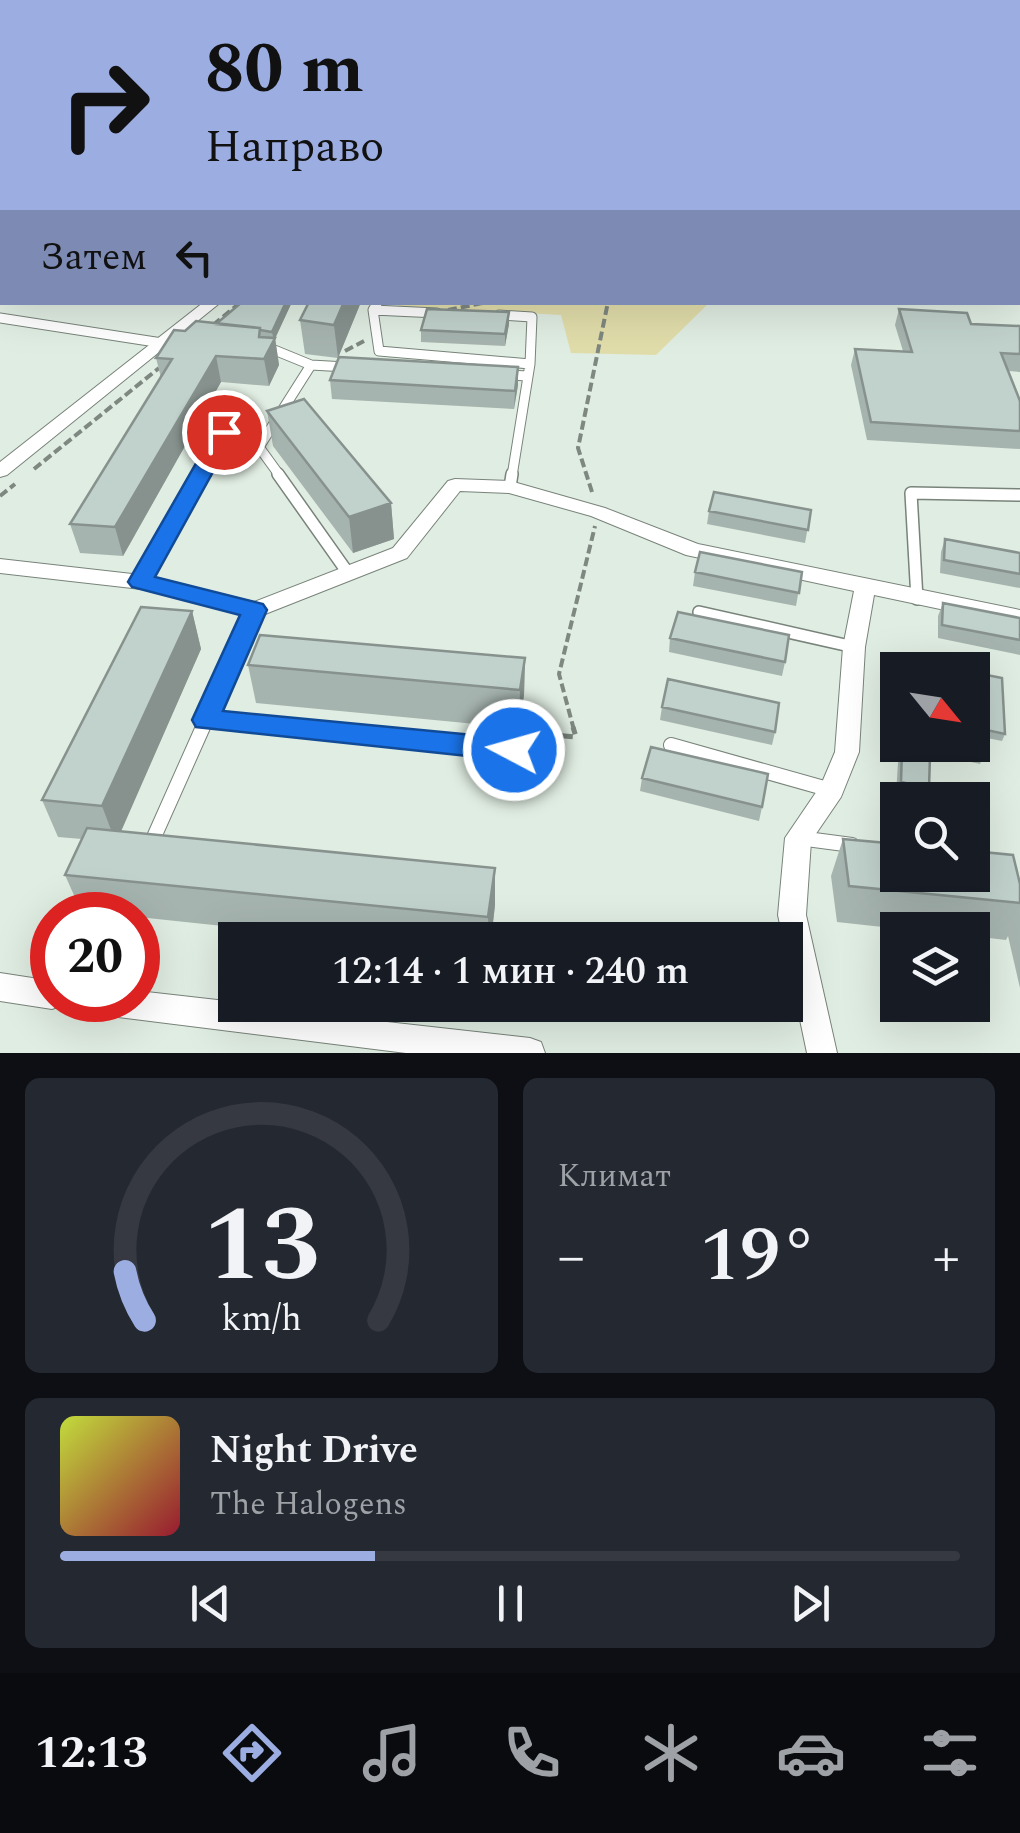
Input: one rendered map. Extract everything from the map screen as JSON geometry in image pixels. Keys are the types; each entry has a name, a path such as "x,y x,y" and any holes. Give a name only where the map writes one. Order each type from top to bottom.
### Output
{"street":[{"path":"0,471 210,305"},
{"path":"0,566 140,582 254,610 400,553 455,486 510,488 598,512 693,550 1020,618"},
{"path":"822,1053 792,914 798,838 832,790 847,752 854,647 865,588"},
{"path":"0,987 30,992"},
{"path":"160,1008 530,1053"}],"lane":[{"path":"449,313 376,306 379,352 530,364"},
{"path":"482,314 532,316 530,364 510,488"},
{"path":"0,318 167,339 196,339"},
{"path":"249,345 311,365 351,367"},
{"path":"311,365 259,447 348,573"},
{"path":"489,374 528,376"},
{"path":"140,582 241,402"},
{"path":"917,599 911,492 1020,495"},
{"path":"168,847 150,846 254,610"},
{"path":"700,612 854,647"},
{"path":"206,720 514,750"},
{"path":"672,745 832,790"},
{"path":"798,838 878,848"}],"path":[{"path":"196,339 237,305"},
{"path":"432,313 473,305"},
{"path":"514,750 516,731 576,738 559,674 598,512 578,448 607,305"},
{"path":"30,472 166,363"},
{"path":"0,496 15,484"}],"shaded area":[{"path":"707,305 656,355 571,353 561,315 398,306"}],"building":[{"path":"238,305 285,305 272,332 216,324"},
{"path":"308,305 343,305 334,325 300,320"},
{"path":"427,309 509,312 505,334 421,330"},
{"path":"899,309 967,313 971,324 1020,326 1020,354 1001,353 1020,401 1020,431 871,422 855,349 912,352"},
{"path":"196,321 260,328 259,337 275,338 264,359 216,356 115,527 70,524 172,359 156,358 174,330 185,331"},
{"path":"339,357 518,367 515,391 330,380"},
{"path":"304,399 391,503 349,517 267,411"},
{"path":"714,492 811,510 808,530 709,511"},
{"path":"945,539 1020,553 1020,574 944,560"},
{"path":"700,552 802,572 799,593 695,572"},
{"path":"943,603 1020,618 1020,640 942,625"},
{"path":"141,607 192,611 102,806 42,800"},
{"path":"678,612 789,635 785,662 670,638"},
{"path":"260,635 525,658 520,690 248,665"},
{"path":"990,676 1002,678 1005,734 990,731"},
{"path":"668,679 779,703 775,732 662,707"},
{"path":"651,747 768,774 762,807 642,778"},
{"path":"902,762 930,762 929,782 901,782"},
{"path":"87,828 495,868 488,917 65,875"},
{"path":"843,839 880,842 880,889 849,886"},
{"path":"990,853 1013,855 1020,903 909,892 990,892"}],"route":[{"path":"224,432 140,582 254,610 206,720 514,750"}]}
